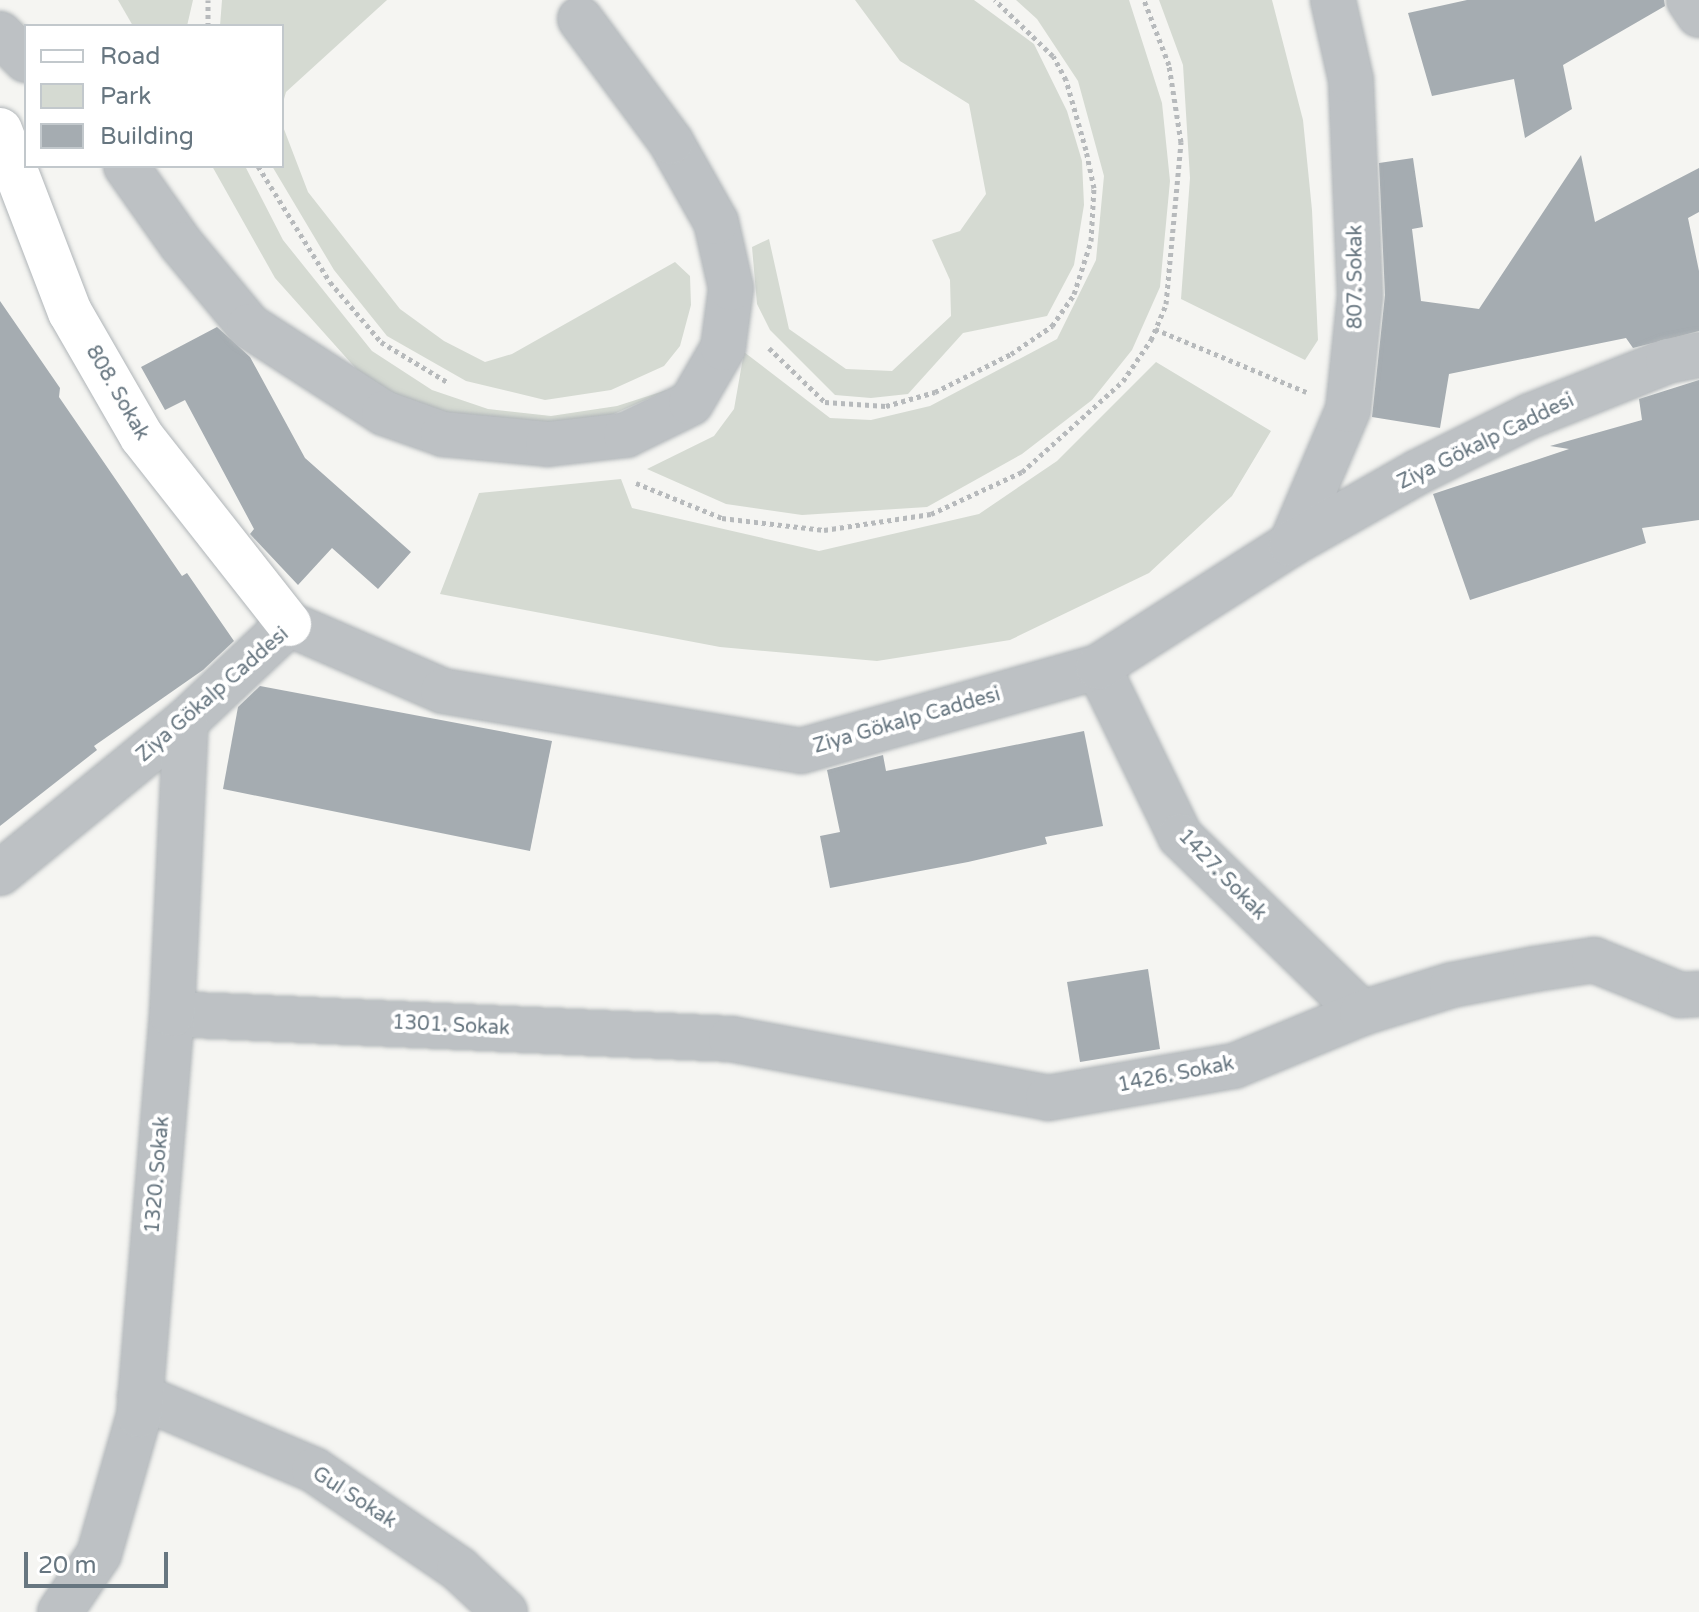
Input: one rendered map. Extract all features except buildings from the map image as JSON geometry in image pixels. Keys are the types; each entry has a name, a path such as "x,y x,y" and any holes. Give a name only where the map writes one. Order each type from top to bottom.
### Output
{"main road":[{"name":"808. Sokak","path":"0,130 70,312 142,437 289,624"}],"street":[{"name":"807. Sokak","path":"1291,544 1348,410 1360,296 1351,80 1333,0"},
{"path":"1689,0 1699,15"},
{"path":"127,168 181,244 249,326 384,413 443,434 548,444 626,435 691,403 723,348 731,288 716,222 671,142 580,19"},
{"path":"0,34 24,58"},
{"name":"Ziya Gökalp Caddesi","path":"0,873 186,721 289,624 443,691 801,751 1098,667 1291,544 1530,416 1668,361 1699,355"},
{"name":"1427. Sokak","path":"1098,667 1180,836 1362,1013"},
{"name":"1320. Sokak","path":"60,1612 99,1554 140,1396 172,1014 186,721"},
{"name":"1426. Sokak","path":"731,1039 1048,1098 1234,1066 1362,1013 1452,985 1594,960 1680,995 1699,994"},
{"name":"1301. Sokak","path":"172,1014 731,1039"},
{"name":"Gul Sokak","path":"140,1396 314,1470 459,1569 505,1612"}],"path":[{"path":"208,0 208,24"},
{"path":"729,308 825,402 850,406 886,406 935,392 1011,354 1052,326 1074,294 1091,241 1094,188 1066,80 1031,29 995,0"},
{"path":"628,479 722,518 824,530 931,514 1022,472 1123,381 1155,329 1166,304 1181,142 1169,65 1144,0"},
{"path":"259,168 330,282 381,342 458,386"},
{"path":"1155,329 1348,410"}],"green space":[{"path":"118,0 193,0 187,24 132,24"},
{"path":"222,0 387,0 286,92 284,99 284,24 220,24"},
{"path":"855,0 974,0 1034,44 1067,111 1082,161 1084,205 1074,265 1047,316 963,333 908,394 871,398 835,395 770,330 757,304 752,247 769,239 789,329 846,369 892,371 951,316 950,280 932,240 960,231 986,194 969,104 900,61"},
{"path":"1016,0 1129,0 1162,103 1170,181 1160,287 1132,350 1092,400 1022,454 927,507 802,515 726,504 647,469 714,436 734,409 744,352 830,418 871,420 930,406 1057,339 1096,260 1104,176 1078,81 1037,19"},
{"path":"1159,0 1272,0 1303,120 1312,210 1318,340 1305,360 1181,299 1190,178 1183,65"},
{"path":"284,129 308,192 400,309 444,341 485,362 512,354 675,262 690,276 691,305 680,346 664,366 611,390 545,400 466,381 387,336 334,270 273,168 284,168"},
{"path":"213,168 246,168 283,240 372,351 432,390 488,409 551,416 617,406 670,389 589,425 482,428 397,398 359,372 275,278"},
{"path":"1156,362 1271,431 1232,496 1149,573 1010,640 877,661 720,647 440,594 479,493 621,479 632,508 819,551 979,514 1057,461"}]}
